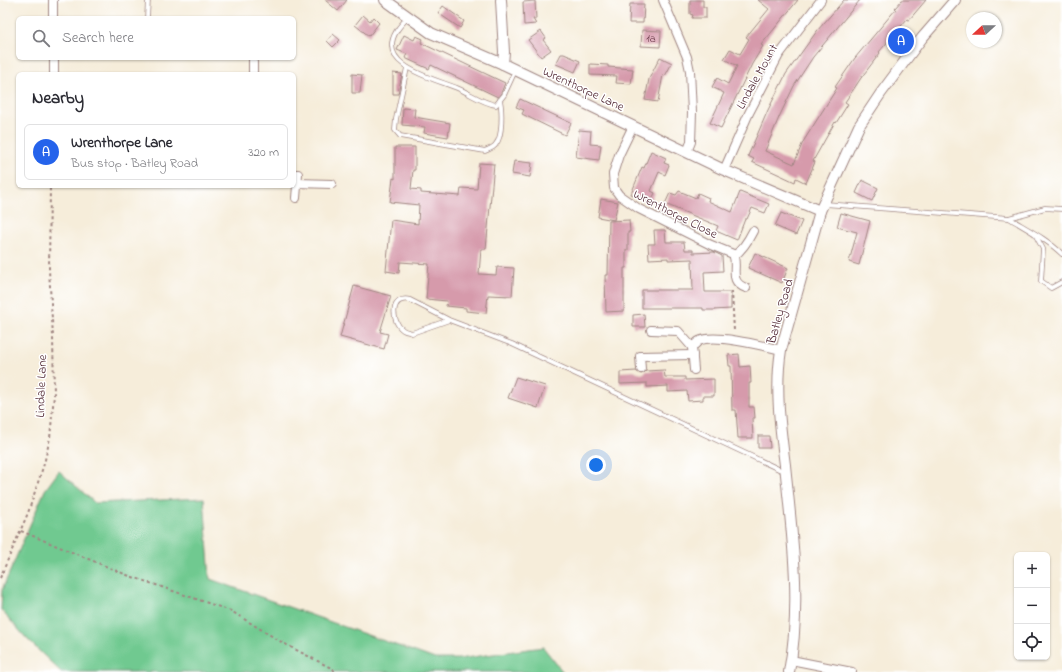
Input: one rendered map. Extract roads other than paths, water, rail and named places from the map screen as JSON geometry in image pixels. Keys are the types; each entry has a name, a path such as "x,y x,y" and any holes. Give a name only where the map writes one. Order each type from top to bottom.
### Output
{"street":[{"path":"53,0 54,16"},
{"name":"Wrenthorpe Lane","path":"385,0 431,33 503,64 724,170 821,207"},
{"path":"501,0 504,52 503,64"},
{"path":"663,0 687,57 690,71 692,91 691,142 687,152"},
{"name":"Lindale Mount","path":"724,170 749,112 779,54 820,0"},
{"name":"Batley Road","path":"789,672 796,590 780,423 778,367 781,350 821,207 859,126 881,93 922,38 955,0"},
{"path":"54,60 54,72"},
{"path":"253,60 253,72"},
{"name":"Wrenthorpe Close","path":"633,126 613,174 613,182 619,195 640,209 711,245 733,254 734,256"},
{"path":"296,174 298,174 296,198"},
{"path":"297,183 332,184"},
{"path":"746,288 740,286 737,282 734,272 734,256 750,238 753,231"},
{"path":"651,330 678,331 693,351"},
{"path":"694,370 693,351 698,341 706,339 734,340 781,350"},
{"path":"641,369 640,356 684,355 693,351"},
{"path":"791,660 852,672"}],"lane":[{"path":"147,16 148,0"},
{"path":"408,17 396,32 392,42 393,51 397,59 411,70 459,89 490,104 496,105 504,95 515,70"},
{"path":"407,68 396,119 395,130 400,136 485,151 495,146 499,141 502,113 500,100"},
{"path":"821,207 1009,218 1045,208 1062,209"},
{"path":"1009,218 1035,234 1062,254"},
{"path":"1035,234 1043,249 1041,281 1051,288 1062,282"},
{"path":"449,320 412,333 407,332 397,324 394,314 395,307 399,300 410,300 449,320 512,344 785,472"}],"place":[{"name":"Wrenthorpe Lane","path":"901,41"}]}
